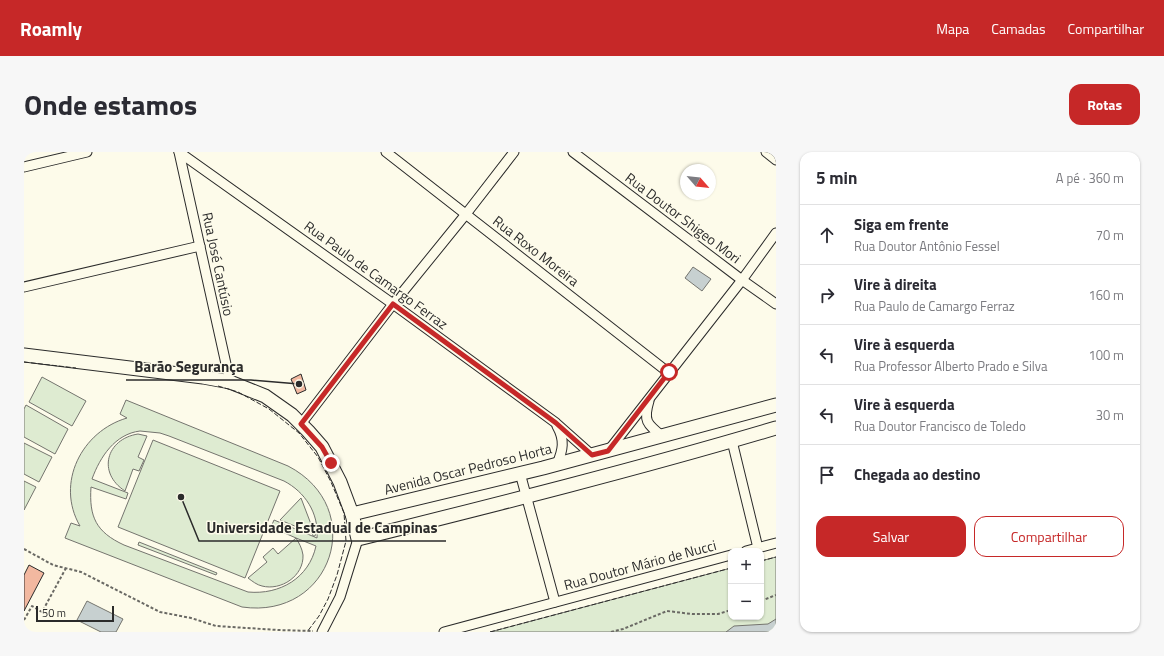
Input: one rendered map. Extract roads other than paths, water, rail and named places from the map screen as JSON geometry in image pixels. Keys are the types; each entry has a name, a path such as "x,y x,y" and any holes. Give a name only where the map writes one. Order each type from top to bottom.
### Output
{"main road":[{"path":"24,355 203,377 230,382 266,396 292,415 322,447 340,482 352,514 358,539 526,497 776,428"},
{"name":"Avenida Oscar Pedroso Horta","path":"352,514 608,451 776,404"}],"street":[{"path":"24,167 87,152"},
{"name":"Rua José Cantúsio","path":"179,152 230,382"},
{"name":"Rua Paulo de Camargo Ferraz","path":"179,152 393,304 556,423 592,455"},
{"name":"Rua Roxo Moreira","path":"386,152 669,372"},
{"path":"301,424 393,304 514,152"},
{"name":"Rua Doutor Shigeo Mori","path":"573,152 776,304"},
{"path":"766,152 776,160"},
{"path":"608,451 651,394 742,280 776,233"},
{"path":"24,287 200,246"},
{"path":"651,394 646,413 647,421 650,426 662,436"},
{"path":"556,423 562,435 563,445 557,464"},
{"path":"732,441 758,548 776,543"},
{"path":"520,473 555,602"},
{"path":"323,632 340,597 358,539"},
{"name":"Rua Doutor Mário de Nucci","path":"444,632 728,556"}],"place":[{"name":"Barão Segurança","path":"299,384"},
{"name":"Universidade Estadual de Campinas","path":"181,497"}]}
